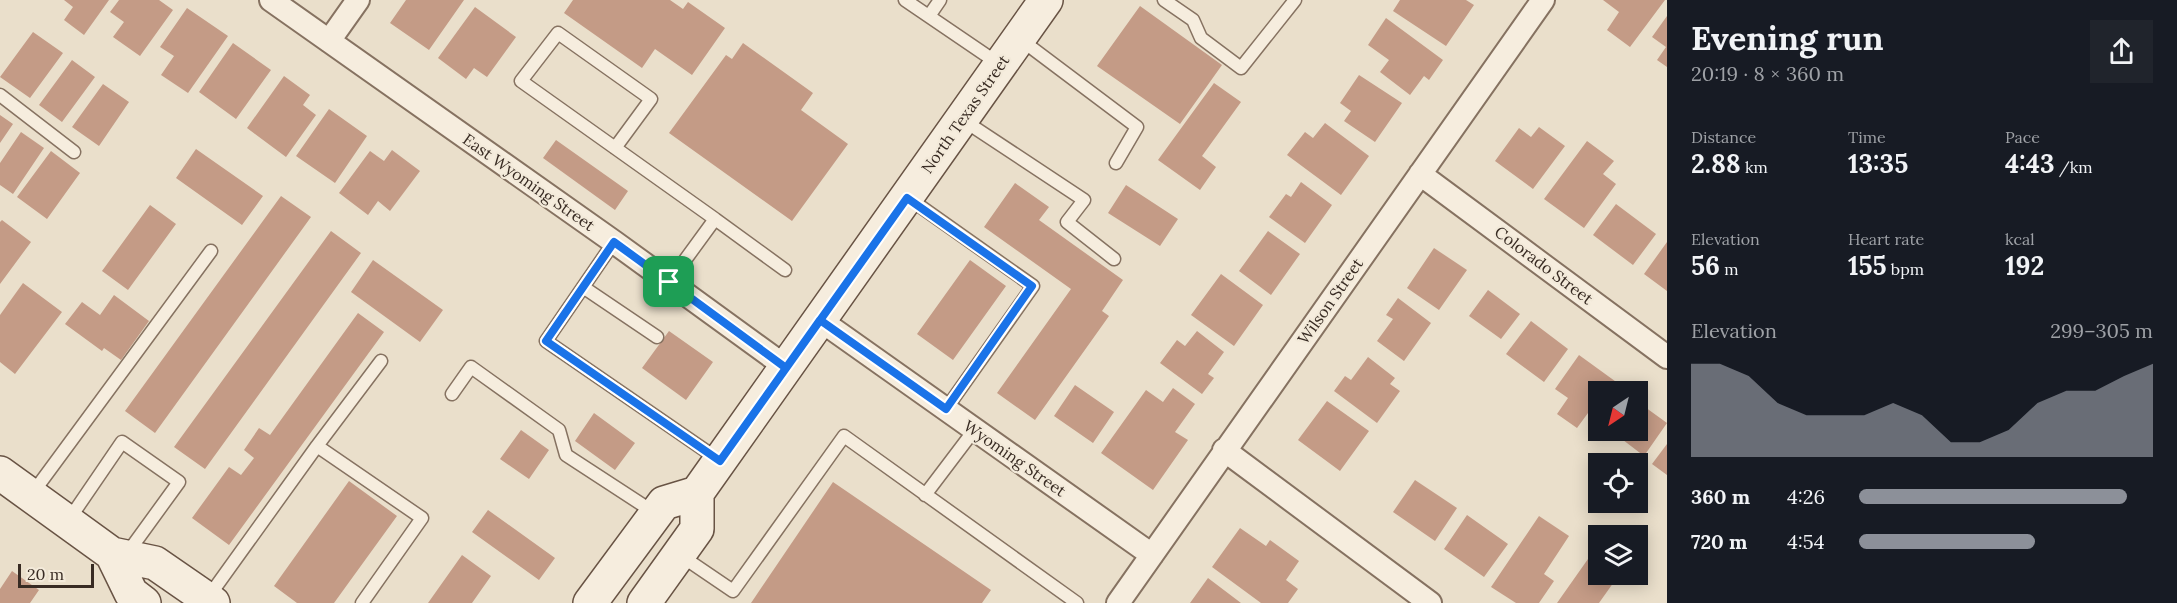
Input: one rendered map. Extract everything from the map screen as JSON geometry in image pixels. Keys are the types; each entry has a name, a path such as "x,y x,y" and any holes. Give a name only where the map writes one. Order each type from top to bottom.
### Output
{"main road":[{"name":"North Texas Street","path":"697,493 1046,0"},
{"path":"0,473 119,555 155,562 210,601"},
{"path":"590,603 664,503 697,493 697,529 644,603"},
{"path":"119,555 131,593 144,603"}],"street":[{"name":"East Wyoming Street","path":"271,0 614,242 786,368"},
{"path":"329,40 358,0"},
{"name":"Wilson Street","path":"1118,603 1543,0"},
{"name":"Colorado Street","path":"1420,174 1667,357"},
{"name":"Wyoming Street","path":"820,320 1152,555"},
{"path":"1224,450 1430,603"}],"lane":[{"path":"905,0 1000,65"},
{"path":"929,16 940,0"},
{"path":"1164,0 1193,20 1201,38 1241,68 1295,0"},
{"path":"615,148 651,99 558,33 521,81 785,270"},
{"path":"1019,39 1137,127 1116,163"},
{"path":"0,96 74,152"},
{"path":"962,119 1084,200 1067,222 1114,259"},
{"path":"907,198 1032,286 946,409"},
{"path":"669,282 715,219"},
{"path":"614,242 546,341 720,461"},
{"path":"31,495 211,251"},
{"path":"583,287 657,337"},
{"path":"210,601 317,446 381,361"},
{"path":"452,394 471,367 560,430 566,455 656,514"},
{"path":"925,495 975,429"},
{"path":"679,555 733,591 844,436 1077,603"},
{"path":"68,521 122,442 179,482 119,555"},
{"path":"317,446 422,518 362,603"}],"building":[{"path":"64,0 109,0 84,35 64,20 73,7"},
{"path":"119,0 159,0 173,10 140,56 113,37 124,22 110,12"},
{"path":"406,0 464,0 429,50 390,23"},
{"path":"573,0 670,0 683,9 688,2 725,28 692,75 655,49 642,68 564,13"},
{"path":"1400,0 1466,0 1474,5 1446,46 1393,11"},
{"path":"1603,0 1665,0 1630,47 1607,30 1619,12"},
{"path":"1140,6 1222,65 1180,124 1097,66"},
{"path":"475,7 516,37 487,77 474,68 466,79 438,58"},
{"path":"187,8 228,36 188,93 161,75 174,56 160,47"},
{"path":"1667,16 1667,67 1657,60 1666,47 1652,37"},
{"path":"1386,18 1443,60 1429,80 1424,76 1410,95 1380,72 1389,60 1368,45"},
{"path":"33,32 63,53 30,98 0,77"},
{"path":"233,43 271,70 236,119 199,92"},
{"path":"743,43 813,93 801,110 848,144 792,221 669,133 726,55 732,59"},
{"path":"72,60 95,77 62,122 39,105"},
{"path":"1359,75 1402,103 1375,142 1344,121 1351,111 1340,103"},
{"path":"284,76 310,95 303,105 316,115 286,157 247,128"},
{"path":"1214,83 1241,102 1202,156 1216,167 1200,190 1158,160"},
{"path":"103,84 129,102 99,146 72,127"},
{"path":"329,109 367,136 335,183 296,156"},
{"path":"0,115 13,124 0,143"},
{"path":"1325,123 1369,156 1341,195 1287,155 1305,132 1313,138"},
{"path":"1539,127 1565,146 1533,189 1495,161 1519,128 1531,137"},
{"path":"21,132 44,148 13,194 0,185 0,163"},
{"path":"556,140 628,191 615,210 543,158"},
{"path":"1587,141 1614,161 1603,174 1616,184 1584,228 1544,199"},
{"path":"196,149 263,196 242,225 176,178"},
{"path":"392,150 420,171 390,211 378,201 368,215 339,193 370,151 384,161"},
{"path":"51,151 80,173 47,219 17,197"},
{"path":"1301,182 1332,205 1305,243 1269,217 1286,194 1291,197"},
{"path":"1015,183 1049,207 1039,220 1123,280 1102,311 1109,316 1035,420 997,393 1071,289 984,227"},
{"path":"1126,185 1178,219 1160,246 1108,213"},
{"path":"281,196 311,217 155,433 125,411"},
{"path":"1616,204 1656,234 1633,265 1593,235"},
{"path":"150,205 176,224 128,290 102,271"},
{"path":"2,220 31,242 0,284 0,222"},
{"path":"331,231 361,253 205,469 174,447"},
{"path":"1268,231 1300,254 1271,295 1239,271"},
{"path":"1667,242 1667,291 1644,274"},
{"path":"1434,248 1467,270 1439,310 1407,288"},
{"path":"373,260 443,310 420,342 351,292"},
{"path":"970,260 1006,286 953,360 917,334"},
{"path":"1221,274 1263,305 1234,346 1191,315"},
{"path":"23,283 62,312 15,374 0,362 0,315"},
{"path":"1488,290 1520,314 1501,339 1469,316"},
{"path":"114,295 149,321 121,360 104,348 102,351 65,324 82,302 100,315"},
{"path":"1398,298 1431,323 1404,361 1377,341 1393,319 1386,315"},
{"path":"358,313 384,332 229,545 192,518 229,467 241,475 254,458 244,450 259,428 270,435"},
{"path":"1531,321 1568,349 1544,382 1506,354"},
{"path":"669,331 713,362 686,400 642,368"},
{"path":"1197,331 1224,352 1208,374 1214,378 1202,394 1160,363 1177,340 1185,346"},
{"path":"1579,355 1615,381 1588,381 1588,413 1577,428 1557,414 1568,398 1555,389"},
{"path":"1368,357 1395,378 1390,384 1400,391 1377,423 1334,391 1345,376 1351,380"},
{"path":"1075,385 1114,412 1093,443 1054,416"},
{"path":"1173,388 1195,404 1175,432 1188,440 1153,490 1101,453 1146,390 1163,402"},
{"path":"1327,401 1369,431 1340,471 1298,440"},
{"path":"1648,409 1667,423 1646,453 1640,453 1624,441 1648,441"},
{"path":"594,413 635,443 615,470 575,441"},
{"path":"521,430 549,450 529,479 500,459"},
{"path":"1667,444 1667,475 1652,464"},
{"path":"1415,480 1457,508 1435,541 1393,512"},
{"path":"349,481 397,516 334,603 297,603 274,586"},
{"path":"833,482 991,590 982,603 751,603"},
{"path":"488,510 555,558 539,580 472,532"},
{"path":"1467,515 1508,544 1484,577 1444,549"},
{"path":"1539,516 1569,536 1544,574 1554,581 1539,603 1516,603 1491,587"},
{"path":"1240,528 1266,546 1270,540 1299,561 1286,580 1298,589 1288,603 1261,603 1212,567"},
{"path":"462,555 491,576 472,603 428,603"},
{"path":"1588,559 1588,585 1612,585 1599,603 1557,603"},
{"path":"12,571 39,590 30,603 0,603 0,589"},
{"path":"1208,578 1241,603 1190,603"}],"route":[{"path":"669,282 614,242 546,341 720,461 786,368 820,320 907,198 1032,286 946,409 820,320 786,368 669,282"}]}
